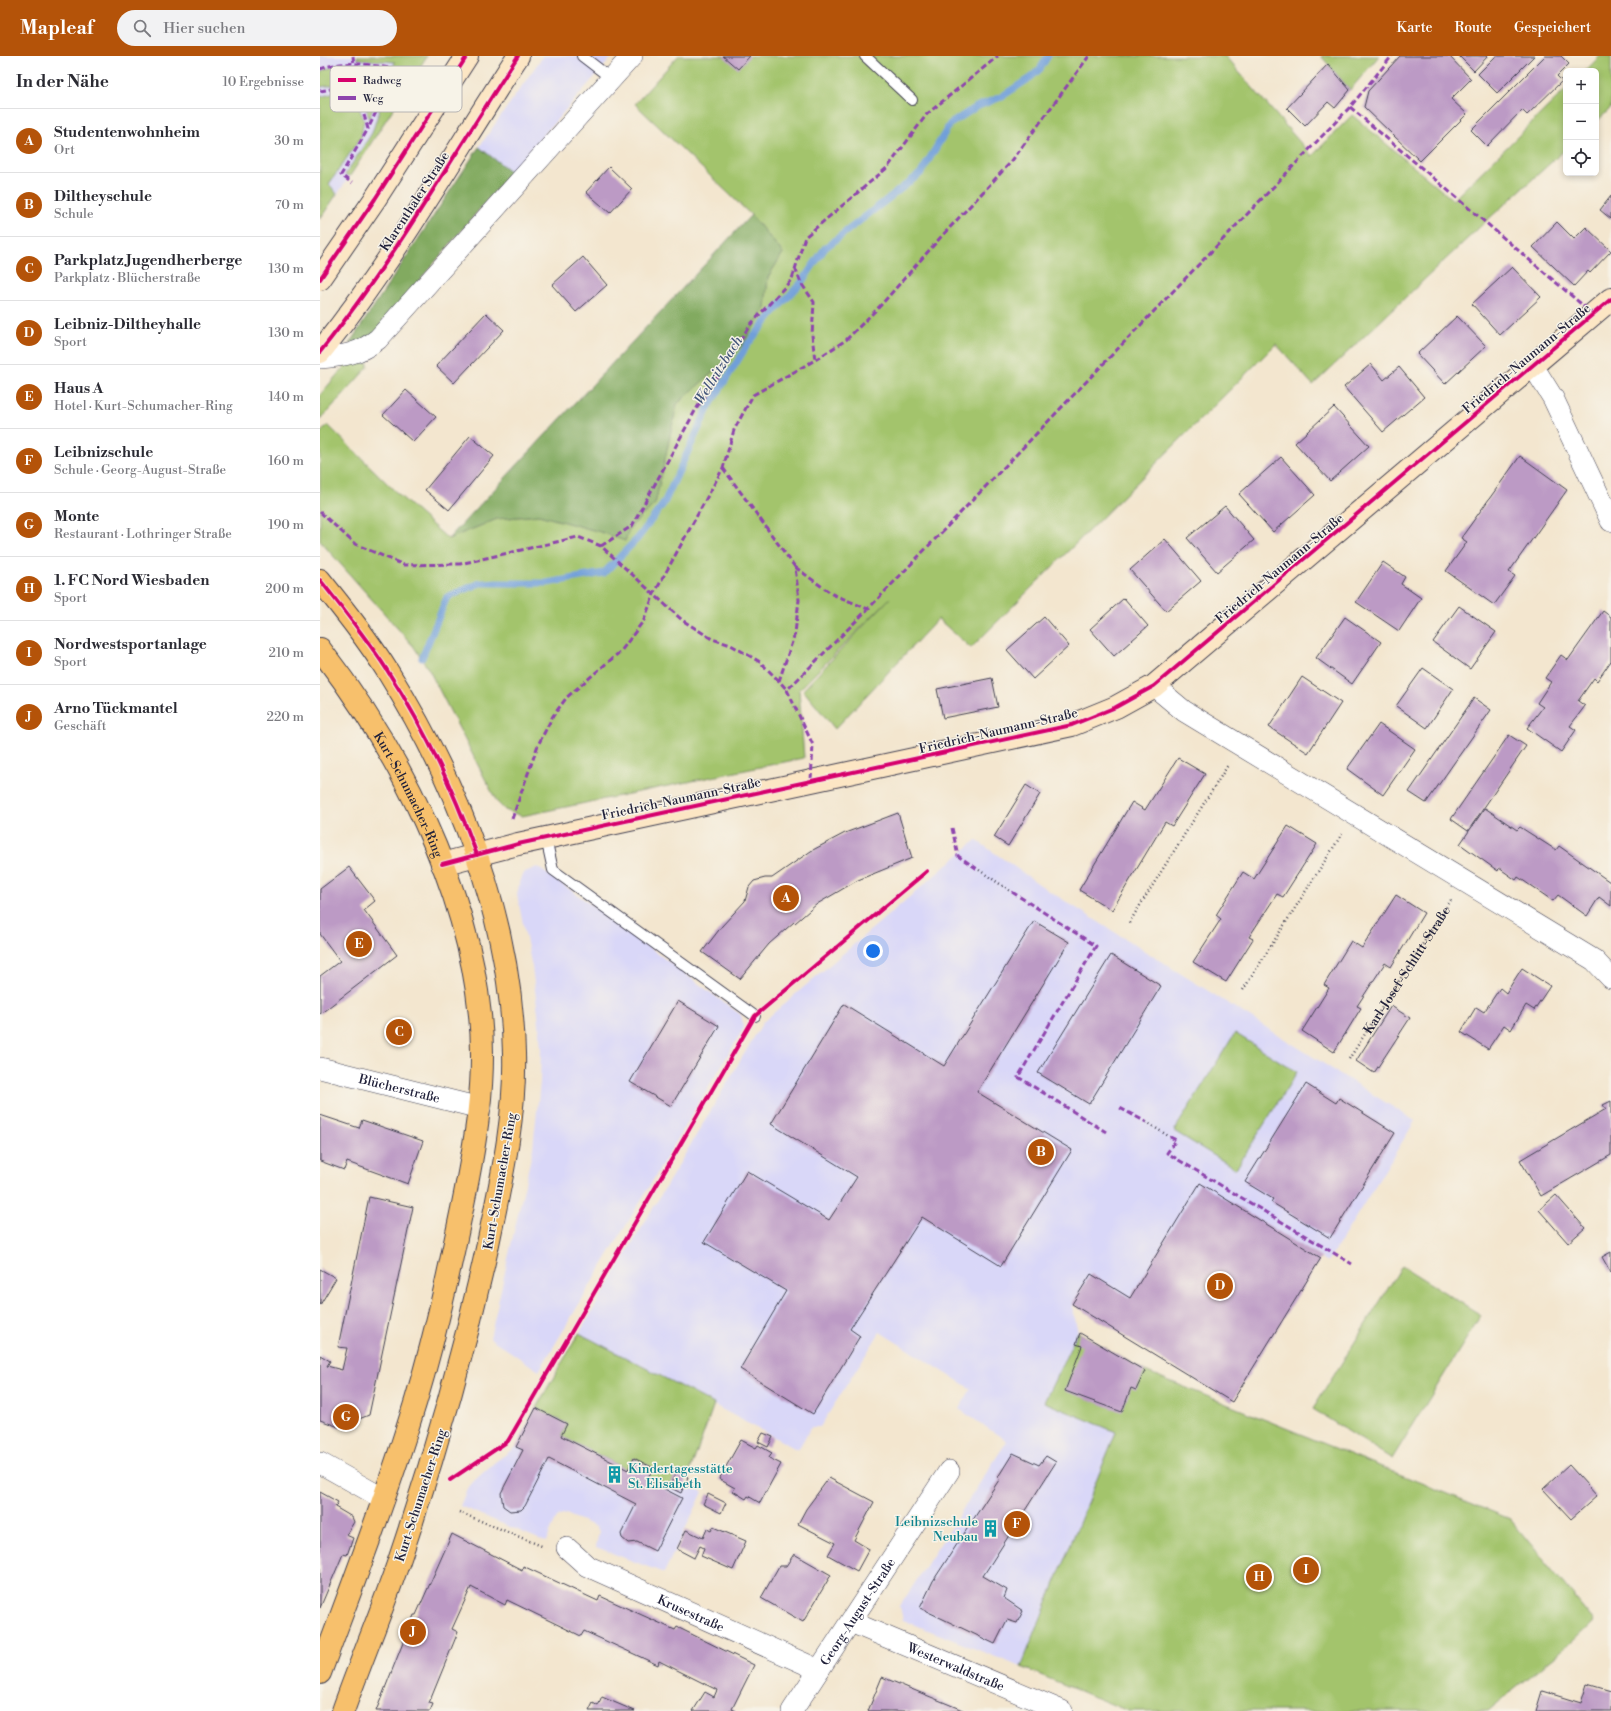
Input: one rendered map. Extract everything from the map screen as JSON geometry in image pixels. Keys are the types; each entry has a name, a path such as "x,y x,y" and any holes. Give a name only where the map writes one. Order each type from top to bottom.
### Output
{"main road":[{"name":"Kurt-Schumacher-Ring","path":"320,580 345,611 387,670 416,719 462,814 477,855 497,928 512,1003 515,1055 513,1106 509,1138 486,1254 460,1364 445,1418 401,1554 343,1711"},
{"name":"Kurt-Schumacher-Ring","path":"320,649 383,740 417,804 442,864 458,910 467,944 480,1014 483,1063 480,1108 472,1159 449,1274 422,1380 384,1499 320,1673"}],"street":[{"path":"461,66 467,56"},
{"name":"Klarenthaler Straße","path":"320,352 351,312 427,202 468,133 518,56"},
{"path":"320,358 353,353 366,349 378,339 632,56"},
{"path":"320,279 379,193 431,112"},
{"name":"Friedrich-Naumann-Straße","path":"442,864 546,838 1072,725 1116,707 1154,686 1611,299"},
{"path":"1533,366 1553,398 1611,521"},
{"path":"1154,686 1184,711 1240,746 1594,960 1611,978"},
{"name":"Blücherstraße","path":"320,1068 480,1108"},
{"path":"320,1463 384,1499"},
{"name":"Georg-August-Straße","path":"792,1711 949,1471"},
{"name":"Krusestraße","path":"567,1548 587,1566 819,1670"},
{"name":"Westerwaldstraße","path":"851,1622 1062,1711"}],"lane":[{"path":"582,56 612,79"},
{"path":"865,56 912,100"},
{"path":"546,838 553,870 755,1016"}],"path":[{"path":"1130,923 1240,746"},
{"path":"1243,990 1355,815"},
{"path":"979,870 1012,892"},
{"path":"1146,1122 1170,1137"},
{"path":"459,1512 542,1547"}],"shaded area":[{"path":"320,56 427,56 421,66 330,66 330,112 391,112 320,219"},
{"path":"543,56 613,56 511,172 479,147"},
{"path":"976,840 1046,889 1415,1121 1328,1262 1200,1184 1130,1298 1091,1274 1072,1304 1078,1332 1044,1402 1116,1432 1021,1667 903,1620 900,1606 1007,1441 959,1409 971,1389 880,1332 820,1427 811,1427 798,1450 714,1405 685,1483 703,1492 664,1573 596,1547 599,1531 596,1527 566,1514 557,1517 546,1542 460,1506 467,1489 475,1480 495,1462 516,1447 538,1403 763,1022"},
{"path":"537,867 578,895 741,1015 744,1028 539,1371 490,1338 533,1148 540,1083 541,1049 538,1013 532,967 517,895 520,879 525,872"}],"green space":[{"path":"357,56 427,56 421,66 394,66 395,62 357,59"},
{"path":"678,56 1225,56 1312,156 1352,115 1453,200 1563,92 1563,152 1483,224 1313,385 1276,344 971,648 938,619 835,729 803,690 890,598 799,690 804,758 522,816 505,810 497,802 429,670 414,647 320,541 320,433 328,425 401,497 448,539 497,519 539,515 604,533 625,541 630,527 655,504 677,404 741,347 765,308 768,277 783,253 751,215 635,104"},
{"path":"1321,56 1379,56 1350,90"},
{"path":"1600,56 1611,56 1611,108 1599,119 1599,68 1588,68"},
{"path":"330,68 330,86 320,87 320,73 325,69"},
{"path":"330,94 330,112 361,112 364,120 361,137 329,184 337,194 320,219 320,97"},
{"path":"367,112 372,112 369,120"},
{"path":"379,112 391,112 350,176 345,175 372,133"},
{"path":"479,147 511,172 370,339 349,344"},
{"path":"751,215 783,253 768,277 765,308 741,347 677,404 655,504 630,527 625,541 604,533 539,515 497,519 448,539"},
{"path":"348,362 368,363 368,367 320,420 320,395"},
{"path":"1235,1033 1297,1072 1236,1169 1174,1131"},
{"path":"1402,1266 1481,1315 1392,1459 1313,1409"},
{"path":"1078,1332 1145,1371 1510,1519 1594,1621 1572,1642 1488,1711 1128,1711 1021,1667 1116,1432 1044,1402"},
{"path":"579,1333 714,1404 688,1477 677,1472 669,1487 647,1480 653,1468 634,1458 628,1470 561,1436 567,1424 536,1408"}],"building":[{"path":"723,56 750,56 738,69"},
{"path":"1400,56 1449,56 1471,79 1451,99 1467,114 1420,161 1364,107 1368,91"},
{"path":"1459,56 1488,56 1474,71"},
{"path":"1496,56 1534,56 1497,93 1478,74"},
{"path":"1545,56 1561,56 1569,64 1563,68 1557,76 1562,81 1527,115 1522,110 1487,146 1471,130"},
{"path":"1328,64 1350,90 1335,108 1328,102 1305,126 1287,108"},
{"path":"609,167 632,189 610,213 586,192"},
{"path":"1611,196 1611,219 1600,210"},
{"path":"1557,222 1574,239 1586,227 1611,251 1590,273 1588,271 1574,286 1533,247"},
{"path":"583,257 607,285 576,312 552,285"},
{"path":"1512,267 1541,297 1500,335 1472,304"},
{"path":"486,313 504,330 454,383 436,366"},
{"path":"1457,316 1486,346 1445,384 1417,354"},
{"path":"1371,364 1384,380 1399,367 1424,397 1383,432 1344,387"},
{"path":"406,390 436,417 413,442 383,415"},
{"path":"1334,407 1369,446 1330,481 1295,443"},
{"path":"470,436 494,456 449,510 425,490"},
{"path":"1520,456 1567,490 1509,572 1515,576 1494,605 1446,571 1467,542 1461,538"},
{"path":"1281,457 1315,495 1273,532 1239,494"},
{"path":"1225,506 1254,540 1217,572 1187,538"},
{"path":"1165,539 1201,581 1166,611 1130,570"},
{"path":"1383,562 1405,577 1401,584 1421,598 1399,631 1356,602"},
{"path":"1124,598 1148,626 1114,656 1090,629"},
{"path":"1459,606 1496,632 1470,669 1433,642"},
{"path":"1603,611 1611,617 1611,661 1597,681 1594,678 1578,701 1585,706 1570,726 1576,730 1561,752 1527,728 1543,707 1537,703 1551,682 1545,678 1561,655 1568,660"},
{"path":"1044,617 1069,646 1033,679 1007,650"},
{"path":"1345,617 1381,642 1352,684 1316,658"},
{"path":"1423,668 1453,689 1427,728 1396,706"},
{"path":"1302,677 1341,703 1308,753 1269,727"},
{"path":"992,678 998,707 943,718 937,689"},
{"path":"1474,698 1491,710 1426,803 1409,792"},
{"path":"1379,724 1415,749 1383,795 1347,769"},
{"path":"1509,735 1526,746 1468,831 1451,819"},
{"path":"1178,758 1205,774 1172,826 1165,822 1112,910 1079,890 1132,802 1145,810"},
{"path":"1026,785 1040,794 1008,846 994,837"},
{"path":"1485,808 1517,830 1520,827 1556,850 1559,846 1610,882 1611,880 1611,906 1599,897 1587,916 1558,895 1553,901 1518,877 1516,880 1499,868 1498,871 1460,844"},
{"path":"898,813 912,858 858,880 817,904 769,944 740,979 702,952 722,926 745,901 749,887 754,881 772,878 811,851 845,833"},
{"path":"1288,826 1317,844 1283,897 1277,894 1249,937 1253,939 1226,982 1193,962 1221,919 1216,915 1243,872 1254,879"},
{"path":"349,867 375,901 364,910 397,955 320,1014 320,976 340,961 320,934 320,889"},
{"path":"1396,895 1424,913 1391,967 1385,963 1357,1006 1361,1008 1334,1052 1302,1031 1329,988 1324,985 1351,941 1362,948"},
{"path":"1034,921 1069,942 977,1092 1072,1150 1001,1266 922,1217 850,1329 860,1336 813,1414 740,1369 786,1291 704,1242 747,1171 829,1220 857,1177 771,1124 844,1004 944,1066"},
{"path":"1111,955 1161,986 1089,1104 1038,1073"},
{"path":"1522,968 1550,986 1534,1010 1526,1005 1511,1030 1504,1025 1488,1049 1461,1032 1476,1007 1484,1012 1500,988 1506,993"},
{"path":"678,1001 719,1026 671,1106 630,1082"},
{"path":"1391,1006 1410,1018 1374,1073 1356,1061"},
{"path":"1306,1084 1336,1103 1339,1098 1395,1133 1330,1238 1271,1202 1273,1199 1245,1182"},
{"path":"1611,1101 1611,1155 1541,1196 1520,1160 1606,1109 1603,1105"},
{"path":"320,1115 359,1128 362,1120 423,1141 408,1184 347,1162 344,1170 320,1161"},
{"path":"1200,1183 1321,1258 1232,1402 1072,1304 1091,1274 1130,1298"},
{"path":"1556,1195 1585,1228 1568,1243 1539,1210"},
{"path":"369,1197 413,1207 369,1415 339,1427 320,1420 320,1355 330,1361 327,1366 342,1370 347,1348 338,1347"},
{"path":"1611,1252 1611,1273 1602,1257"},
{"path":"320,1269 336,1278 320,1305"},
{"path":"1080,1333 1145,1371 1136,1390 1131,1388 1122,1412 1065,1391 1082,1346 1076,1344"},
{"name":"Kindertagesstätte St. Elisabeth","path":"536,1408 567,1424 561,1436 628,1470 634,1458 653,1468 647,1480 682,1498 655,1551 637,1542 628,1543 622,1538 621,1534 636,1504 549,1459 525,1506 521,1510 510,1511 503,1506 501,1493 523,1450 516,1447"},
{"path":"763,1433 773,1437 768,1447 758,1442"},
{"path":"741,1440 756,1448 758,1445 772,1453 769,1458 781,1464 760,1503 748,1496 746,1499 733,1491 735,1488 719,1479"},
{"name":"Leibnizschule Neubau","path":"1013,1453 1039,1465 1046,1456 1056,1462 983,1576 1007,1590 1004,1598 1023,1611 1017,1623 1007,1620 995,1644 920,1608 933,1581 999,1480 998,1477"},
{"path":"1569,1465 1597,1496 1571,1519 1543,1489"},
{"path":"677,1471 688,1477 681,1493 669,1487"},
{"path":"829,1478 874,1502 854,1540 869,1549 857,1571 828,1555 835,1543 798,1524 806,1509"},
{"path":"320,1492 338,1502 335,1507 352,1517 354,1522 346,1535 353,1538 347,1555 343,1554 320,1608"},
{"path":"708,1494 726,1503 721,1513 703,1504"},
{"path":"713,1527 746,1541 733,1570 701,1556 704,1548 700,1546 694,1558 677,1549 686,1530 703,1538 707,1529 711,1531"},
{"path":"452,1534 522,1570 523,1566 598,1601 600,1596 675,1630 677,1627 754,1665 732,1709 736,1711 693,1711 705,1692 714,1697 717,1690 659,1661 658,1665 584,1631 581,1636 507,1600 505,1605 471,1587 452,1629 458,1632 429,1703 433,1704 430,1711 376,1711 414,1615 416,1615"},
{"path":"794,1554 831,1575 803,1622 761,1598 779,1566 786,1566"},
{"path":"882,1677 965,1711 868,1711"},
{"path":"1587,1684 1611,1691 1611,1711 1536,1711 1542,1691 1581,1703"},
{"path":"602,1697 635,1711 589,1711 593,1703 598,1706"}],"waterway":[{"name":"Wellritzbach","path":"422,658 447,597 480,583 547,583 604,573 638,538 664,503 707,410 748,344 773,313 801,283 825,248 921,173 950,124 976,107 1001,97 1030,78 1040,69 1048,56"}],"marked path":[{"path":"353,56 354,66"},
{"path":"601,546 632,526 695,411 750,325 792,279 805,237 888,167 927,114 998,56"},
{"path":"512,819 538,745 553,716 567,697 621,651 644,620 654,594 723,468 734,430 753,395 815,360 846,340 880,306 940,238 1011,162 1089,56"},
{"path":"811,780 813,745 787,690 868,609 1350,107 1392,56"},
{"path":"320,69 338,64 363,64 376,66"},
{"path":"320,91 330,89"},
{"path":"1350,107 1593,314"},
{"path":"352,183 341,175 368,129 363,112"},
{"path":"368,129 376,112"},
{"path":"795,268 801,283 814,302 812,335 815,360"},
{"path":"723,468 795,567 799,600 795,633 779,681 787,690"},
{"path":"320,512 355,544 404,565 460,564 578,537 601,546 682,620 712,639 731,645 760,662 779,681"},
{"path":"795,567 832,594 868,609"},
{"path":"952,828 958,856 979,870"},
{"path":"1012,892 1096,946 1018,1077 1106,1132"},
{"path":"1120,1108 1146,1122"},
{"path":"1170,1137 1176,1140 1167,1153 1352,1264"}],"cycle path":[{"path":"461,66 467,56"},
{"path":"320,352 347,317 398,244 518,56"},
{"path":"320,279 375,199 431,112"},
{"path":"442,864 518,844 1072,725 1116,707 1154,686 1611,299"},
{"path":"320,580 355,624 401,692 426,737 448,783 477,855"},
{"path":"450,1480 508,1441 755,1016 927,871"}],"place":[{"name":"Studentenwohnheim","path":"786,898"},
{"name":"Haus A","path":"359,944"},
{"name":"Parkplatz Jugendherberge","path":"399,1032"},
{"name":"Diltheyschule","path":"1041,1152"},
{"name":"Leibniz-Diltheyhalle","path":"1220,1286"},
{"name":"Monte","path":"346,1417"},
{"name":"Kindertagesstätte St. Elisabeth","path":"615,1475"},
{"name":"Leibnizschule","path":"1017,1524"},
{"name":"Leibnizschule Neubau","path":"991,1528"},
{"name":"Nordwestsportanlage","path":"1306,1570"},
{"name":"1. FC Nord Wiesbaden","path":"1259,1577"},
{"name":"Arno Tückmantel","path":"413,1632"}]}
